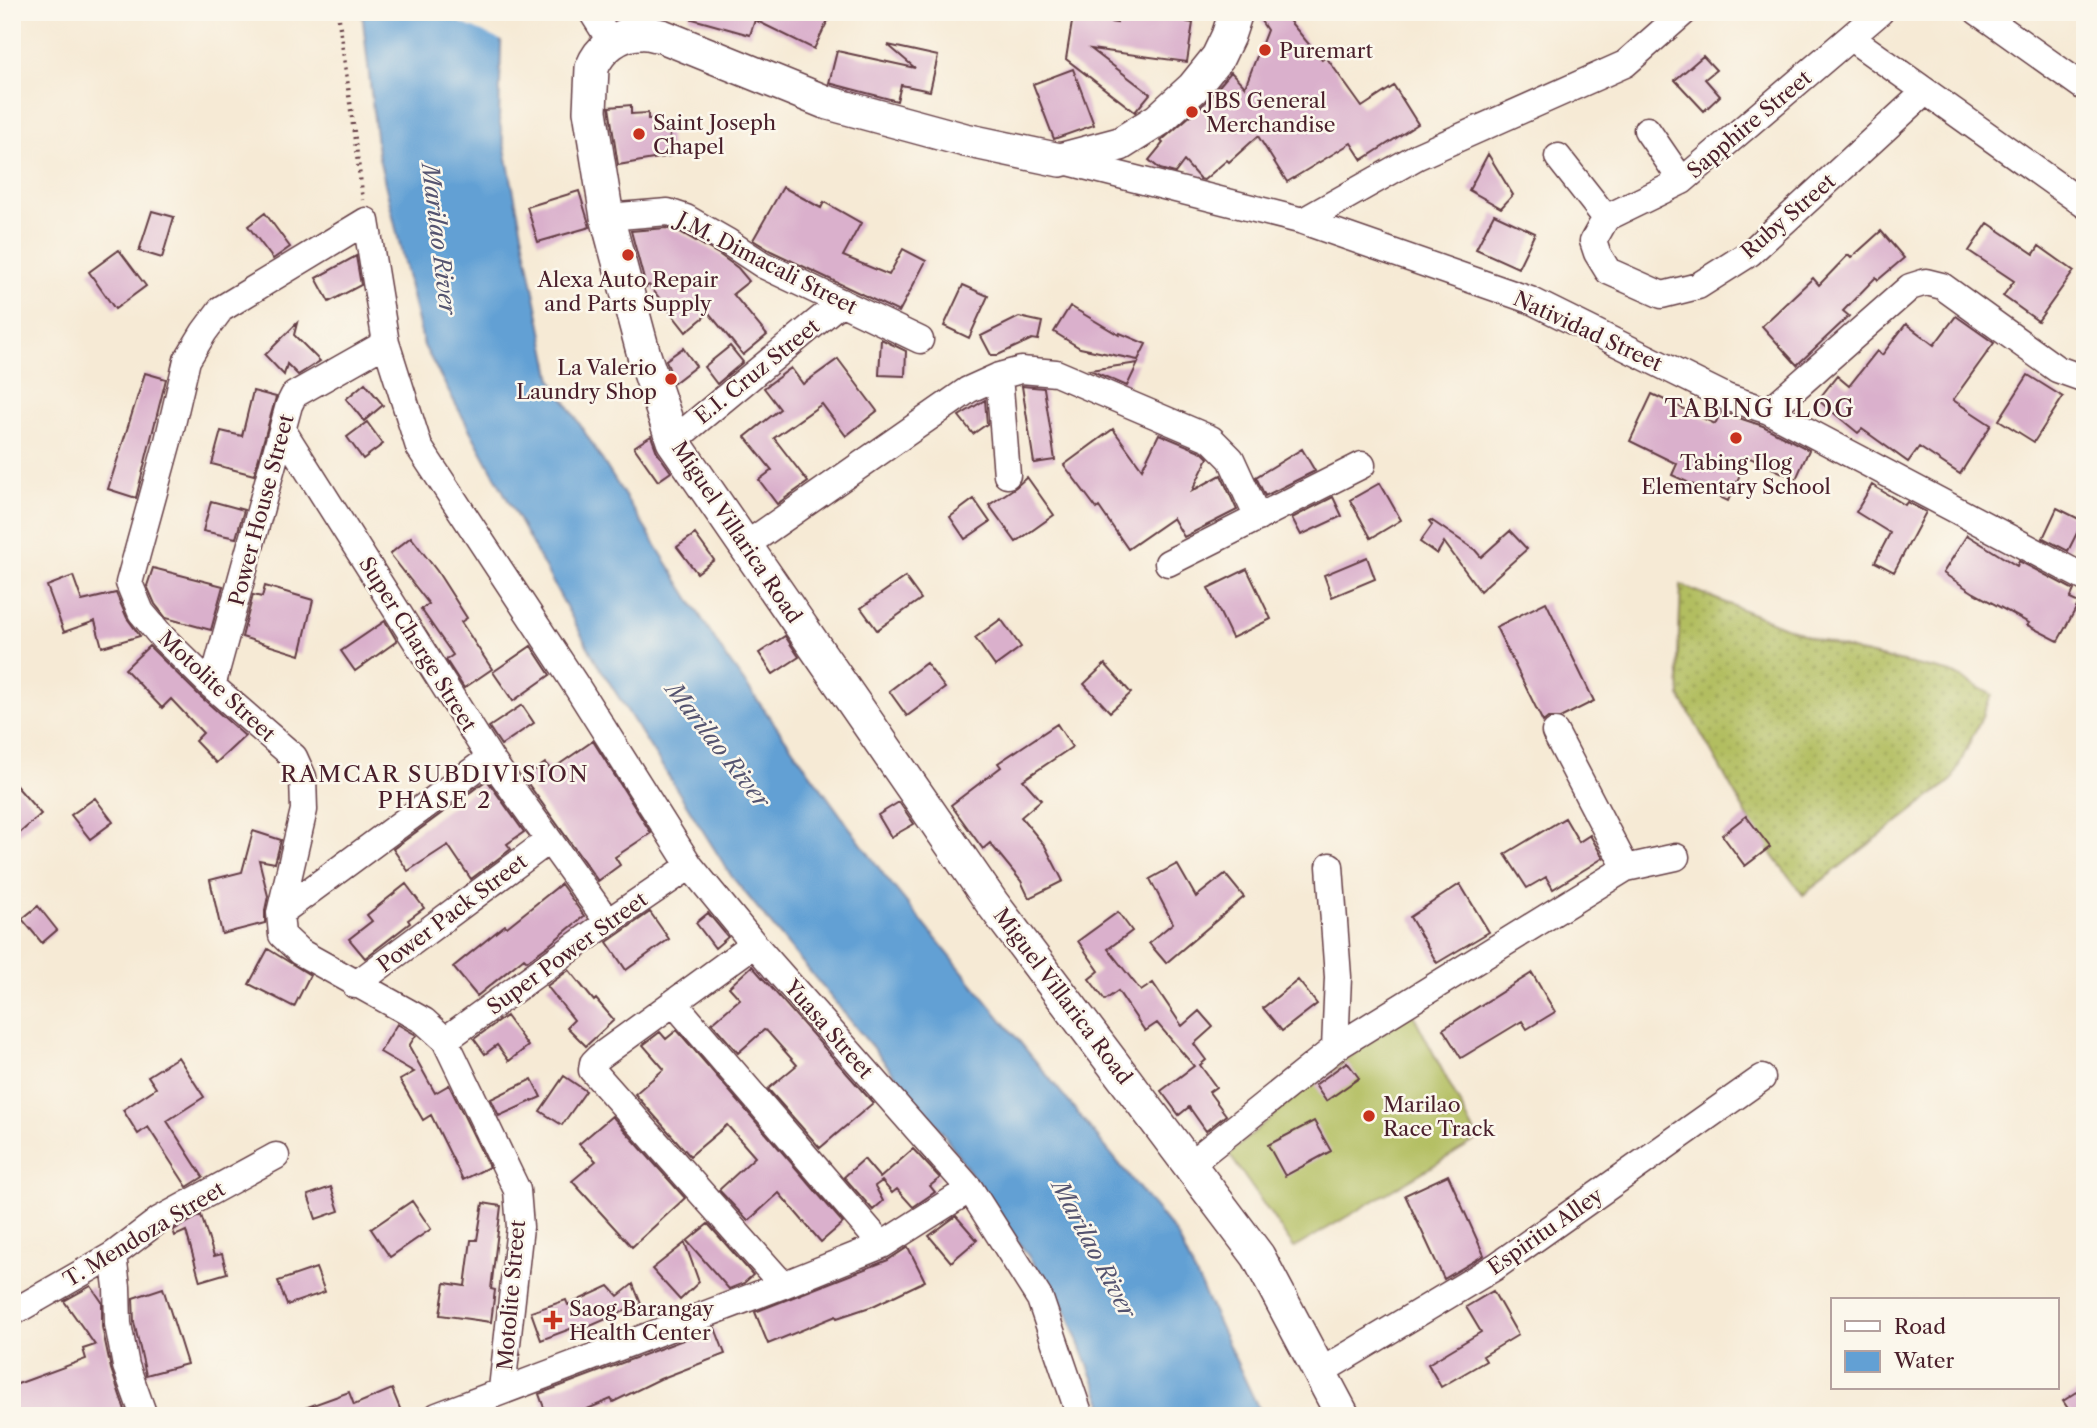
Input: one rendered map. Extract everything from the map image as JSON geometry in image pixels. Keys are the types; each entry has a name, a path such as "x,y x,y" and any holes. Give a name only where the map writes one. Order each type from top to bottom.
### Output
{"main road":[{"path":"611,42 639,33 663,36 825,102 965,140 1060,160 1120,144 1157,120 1193,88 1218,57 1236,12"},
{"name":"Miguel Villarica Road","path":"611,42 594,61 590,111 607,217 644,355 673,441 992,902 1258,1256 1343,1416"}],"street":[{"path":"592,12 611,42"},
{"path":"1303,221 1418,156 1625,64 1684,12"},
{"name":"Sapphire Street","path":"1606,218 1682,181 1880,12"},
{"path":"1978,12 2085,88"},
{"path":"1851,38 2085,205"},
{"name":"Ruby Street","path":"1606,218 1593,241 1608,271 1662,295 1698,286 1750,253 1925,92"},
{"path":"1647,130 1682,181"},
{"path":"1558,157 1606,218"},
{"name":"Natividad Street","path":"1060,160 1303,221 1530,300 1727,397 1769,411 2085,578"},
{"name":"J.M. Dimacali Street","path":"607,217 668,212 686,218 763,265 920,340"},
{"name":"Yuasa Street","path":"366,221 386,343 419,447 575,684 690,866 754,944 970,1189 1040,1299 1080,1416"},
{"name":"Motolite Street","path":"366,221 221,309 187,360 129,583 141,612 163,638 212,686 294,757 303,778 304,810 280,913 282,935 300,952 355,985 424,1020 445,1040 517,1190 520,1227 502,1389"},
{"path":"1769,411 1901,294 1910,287 1926,282 1942,286 2057,369 2085,379"},
{"name":"E.I. Cruz Street","path":"673,441 841,302"},
{"name":"Power House Street","path":"212,686 289,405 294,395 386,343"},
{"path":"746,545 968,390 999,376 1021,370 1056,373 1211,439 1231,459 1258,518"},
{"path":"999,376 1007,475"},
{"name":"Super Charge Street","path":"283,431 490,758 608,922"},
{"path":"1168,563 1362,465"},
{"path":"1555,732 1626,868"},
{"path":"280,913 490,758"},
{"name":"Power Pack Street","path":"355,985 548,841"},
{"path":"1190,1164 1335,1048 1626,868 1676,857"},
{"name":"Super Power Street","path":"445,1040 690,866"},
{"path":"1330,866 1338,977 1335,1048"},
{"path":"754,944 593,1063 592,1070 783,1285"},
{"path":"674,1003 883,1245"},
{"name":"Espiritu Alley","path":"1320,1372 1495,1267 1762,1078"},
{"name":"T. Mendoza Street","path":"12,1313 113,1255 159,1220 276,1156"},
{"path":"437,1416 883,1245 970,1189"},
{"path":"113,1255 118,1324 126,1366 144,1416"}],"path":[{"path":"338,12 366,221"}],"green space":[{"path":"1681,585 1813,638 1858,652 1952,673 1992,695 1952,780 1803,895 1759,837 1680,696 1678,656"},
{"name":"Marilao Race Track","path":"1412,1012 1478,1139 1294,1248 1229,1154 1298,1094"}],"water":[{"name":"Marilao River","path":"362,12 502,12 499,119 552,380 726,657 884,875 1177,1235 1262,1416 1108,1416 1067,1312 943,1133 732,877 594,658 424,346 378,154"}],"pier":[{"path":"436,12 506,12 505,42"}],"building":[{"path":"690,12 832,12 814,49 755,20 750,35 689,18"},
{"path":"1117,12 1187,12 1187,22 1193,23 1187,62 1091,49 1150,94 1135,112 1066,59 1073,16 1117,23"},
{"path":"1255,12 1282,12 1322,60 1326,57 1362,107 1394,86 1418,124 1362,160 1351,143 1287,182 1258,136 1204,180 1184,161 1175,173 1160,169 1149,160 1163,143 1161,141 1206,102 1231,72 1245,87 1267,30"},
{"path":"888,45 938,56 930,91 901,85 897,101 829,83 837,51 915,68"},
{"path":"1703,56 1716,70 1705,79 1720,96 1704,111 1675,80"},
{"path":"1073,69 1094,125 1054,139 1033,84"},
{"name":"Saint Joseph Chapel","path":"631,105 631,114 648,113 648,119 658,119 658,125 669,125 671,156 618,165 609,107"},
{"path":"1488,154 1513,195 1501,208 1469,190"},
{"path":"783,187 821,208 824,202 861,223 843,256 889,275 903,249 926,261 899,312 753,240"},
{"path":"579,191 590,227 538,242 527,207"},
{"path":"152,211 174,217 162,258 139,251"},
{"path":"265,213 290,247 273,259 248,226"},
{"path":"1494,214 1535,233 1518,268 1476,249"},
{"path":"1988,223 2034,254 2039,246 2074,271 2038,321 2003,296 2014,281 1969,251"},
{"path":"666,228 680,232 720,255 738,268 749,281 733,294 767,335 743,355 709,313 686,332 649,285 646,287 631,231"},
{"path":"1881,231 1904,258 1878,280 1876,277 1843,311 1849,316 1797,365 1762,326 1813,278 1819,285 1848,255 1851,258"},
{"path":"119,250 146,286 115,309 89,272"},
{"path":"356,256 361,285 329,302 316,278"},
{"path":"963,285 988,296 969,338 944,326"},
{"path":"1070,306 1119,335 1120,333 1146,344 1138,360 1080,348 1054,332"},
{"path":"1956,316 1994,343 1953,400 1991,425 1960,474 1919,447 1908,462 1862,429 1858,433 1818,400 1837,376 1849,386 1877,351 1882,355 1906,324 1934,345"},
{"path":"1019,317 1042,322 1038,340 1032,339 998,355 991,355 981,336"},
{"path":"297,323 294,335 320,361 298,375 287,364 284,375 265,355"},
{"path":"881,339 906,351 905,376 879,375"},
{"path":"730,346 743,362 717,384 704,367"},
{"path":"683,348 696,366 674,383 666,360"},
{"path":"838,359 877,411 846,436 822,404 774,438 808,482 777,504 759,480 772,470 745,437 780,409 764,388 791,368 803,384"},
{"path":"1138,363 1127,386 1090,370"},
{"path":"145,373 166,379 136,498 108,489"},
{"path":"2028,375 2063,397 2034,442 1999,420"},
{"path":"365,383 383,405 364,421 346,399"},
{"path":"1022,386 1044,388 1055,460 1034,463"},
{"path":"253,391 276,397 254,475 212,464 221,431 242,436"},
{"path":"1652,394 1715,424 1721,412 1763,426 1809,450 1796,479 1748,457 1728,501 1672,475 1677,464 1630,441"},
{"path":"985,400 987,424 973,434 959,416"},
{"path":"367,422 383,444 363,459 347,437"},
{"path":"1113,429 1142,469 1159,434 1202,452 1208,458 1192,491 1221,475 1237,510 1184,537 1173,518 1128,549 1099,507 1097,509 1064,465"},
{"path":"651,436 657,452 671,472 658,481 634,447"},
{"path":"1302,449 1315,471 1265,496 1256,477"},
{"path":"1027,477 1054,515 1016,542 989,505"},
{"path":"1380,483 1401,520 1371,538 1350,500"},
{"path":"1872,485 1905,505 1907,502 1926,512 1894,572 1875,562 1890,533 1856,512"},
{"path":"1333,497 1342,516 1301,535 1292,518"},
{"path":"974,499 990,522 965,539 950,517"},
{"path":"211,501 244,510 236,538 203,531"},
{"path":"2057,508 2083,521 2068,551 2043,538"},
{"path":"1429,521 1481,557 1510,531 1527,549 1480,591 1444,542 1437,554 1420,542 1432,525"},
{"path":"695,534 714,560 697,573 677,547"},
{"path":"1967,535 2017,566 2019,561 2074,590 2070,599 2079,603 2058,641 1943,573"},
{"path":"411,537 467,618 461,622 492,669 464,688 446,660 453,655 421,609 429,604 390,554"},
{"path":"1367,557 1375,579 1332,597 1324,575"},
{"path":"153,568 223,586 211,630 166,618 155,604 147,586"},
{"path":"1247,569 1271,619 1232,638 1208,588"},
{"path":"73,576 82,601 116,593 127,618 140,636 102,647 95,621 64,632 47,586"},
{"path":"905,577 921,599 877,630 861,608"},
{"path":"265,586 313,600 300,655 242,637 253,595 262,597"},
{"path":"1546,602 1594,701 1560,718 1548,718 1543,722 1496,627"},
{"path":"1001,619 1021,647 995,666 975,638"},
{"path":"385,621 397,641 355,671 341,651"},
{"path":"785,636 799,657 773,674 759,653"},
{"path":"149,646 245,736 216,763 195,741 203,733 171,699 162,708 125,669"},
{"path":"531,646 550,675 513,701 493,672"},
{"path":"926,663 945,688 907,716 889,691"},
{"path":"1105,664 1131,693 1110,712 1084,684"},
{"path":"522,705 534,723 501,745 489,727"},
{"path":"1057,724 1072,747 1023,780 1041,800 1021,817 1045,846 1063,881 1029,898 1021,881 990,843 983,849 951,805 1001,767 998,763"},
{"path":"593,741 651,833 615,857 620,865 598,881 524,778 545,763 551,770"},
{"path":"487,780 524,832 507,844 511,849 471,879 448,845 408,871 393,849"},
{"path":"12,781 41,814 12,840"},
{"path":"95,798 113,822 90,839 71,815"},
{"path":"899,802 914,824 891,837 878,815"},
{"path":"1746,816 1770,847 1745,866 1722,835"},
{"path":"1565,818 1579,842 1590,835 1603,858 1553,889 1546,877 1527,888 1505,854"},
{"path":"253,831 281,840 275,863 259,860 268,896 265,923 222,934 210,880 242,872"},
{"path":"1177,864 1196,897 1225,874 1244,897 1166,963 1149,943 1173,923 1150,879"},
{"path":"406,884 424,908 408,920 410,923 365,958 349,939 372,921 367,915"},
{"path":"561,884 584,916 527,961 524,958 477,996 453,967"},
{"path":"1460,884 1489,932 1437,963 1410,917"},
{"path":"38,906 57,930 42,943 22,919"},
{"path":"650,912 669,939 626,970 607,942"},
{"path":"1118,912 1132,931 1108,949 1141,991 1153,983 1182,1026 1199,1011 1213,1027 1194,1044 1206,1060 1200,1065 1216,1087 1209,1092 1226,1115 1206,1131 1189,1107 1179,1115 1161,1091 1194,1066 1157,1023 1145,1031 1118,991 1105,1000 1089,979 1099,971 1078,941"},
{"path":"708,913 728,937 715,948 696,923"},
{"path":"268,949 310,975 294,1007 249,984"},
{"path":"752,966 873,1103 820,1148 768,1089 797,1065 767,1031 764,1030 738,1053 712,1023 740,999 729,987"},
{"path":"569,970 594,1001 596,999 614,1020 586,1046 567,1027 574,1020 547,986"},
{"path":"1532,973 1555,1012 1527,1029 1522,1021 1461,1058 1443,1029"},
{"path":"1298,980 1317,1004 1282,1031 1263,1008"},
{"path":"506,1016 528,1046 509,1061 497,1045 485,1054 474,1039"},
{"path":"397,1024 416,1035 409,1046 435,1093 449,1085 489,1167 463,1180 431,1115 423,1120 400,1080 414,1072 380,1052"},
{"path":"677,1030 843,1223 821,1242 779,1193 748,1221 719,1190 755,1157 727,1125 690,1156 635,1094 664,1069 643,1045 660,1032 666,1039"},
{"path":"178,1057 204,1097 167,1121 203,1177 187,1187 148,1127 138,1134 123,1110 156,1088 148,1076"},
{"path":"1347,1062 1359,1078 1326,1101 1315,1085"},
{"path":"564,1076 586,1091 562,1125 540,1111"},
{"path":"532,1079 541,1097 499,1116 491,1099"},
{"path":"612,1116 685,1198 632,1247 572,1181 596,1161 579,1144"},
{"path":"1314,1121 1331,1151 1285,1176 1268,1145"},
{"path":"913,1149 940,1178 930,1186 935,1192 913,1207 897,1189 892,1193 882,1181 875,1186 883,1201 873,1210 844,1177 864,1159 880,1178"},
{"path":"1448,1175 1484,1255 1444,1279 1405,1195"},
{"path":"331,1187 339,1211 316,1219 308,1195"},
{"path":"412,1201 431,1229 390,1257 371,1229"},
{"path":"483,1203 501,1206 491,1289 495,1290 491,1322 440,1315 445,1283 465,1286 471,1240 477,1240"},
{"path":"201,1215 214,1256 222,1254 227,1273 200,1281 186,1231 175,1236 173,1230"},
{"path":"956,1216 977,1240 951,1262 929,1236"},
{"path":"708,1224 753,1275 744,1283 729,1289 687,1241"},
{"path":"685,1243 699,1282 680,1300 652,1269"},
{"path":"908,1247 925,1281 873,1306 837,1318 836,1316 768,1344 755,1312 888,1260"},
{"path":"316,1268 325,1292 287,1305 278,1281"},
{"path":"633,1284 641,1304 588,1327 586,1323 541,1340 531,1312 566,1300 568,1305 609,1286 618,1296"},
{"path":"91,1286 102,1302 102,1327 111,1369 127,1416 12,1416 12,1386 86,1359 83,1349 95,1345 64,1301"},
{"path":"163,1288 187,1364 146,1375 134,1322 133,1298"},
{"path":"1493,1291 1518,1335 1483,1356 1486,1361 1441,1387 1428,1364 1481,1332 1466,1307"},
{"path":"715,1328 725,1354 660,1379 613,1402 611,1399 571,1416 547,1416 539,1394"},
{"path":"2085,1387 2085,1416 2073,1416 2063,1401"},
{"path":"392,1389 403,1416 291,1416 291,1413 349,1392 354,1405"}],"place":[{"name":"Puremart","path":"1265,50"},
{"name":"JBS General Merchandise","path":"1192,112"},
{"name":"Saint Joseph Chapel","path":"639,134"},
{"name":"Alexa Auto Repair and Parts Supply","path":"628,255"},
{"name":"La Valerio Laundry Shop","path":"671,379"},
{"name":"Tabing Ilog Elementary School","path":"1736,438"},
{"name":"Marilao Race Track","path":"1369,1116"},
{"name":"Saog Barangay Health Center","path":"553,1320"}],"district":[{"name":"TABING ILOG","path":"1760,408"},
{"name":"RAMCAR SUBDIVISION PHASE 2","path":"435,787"}]}
